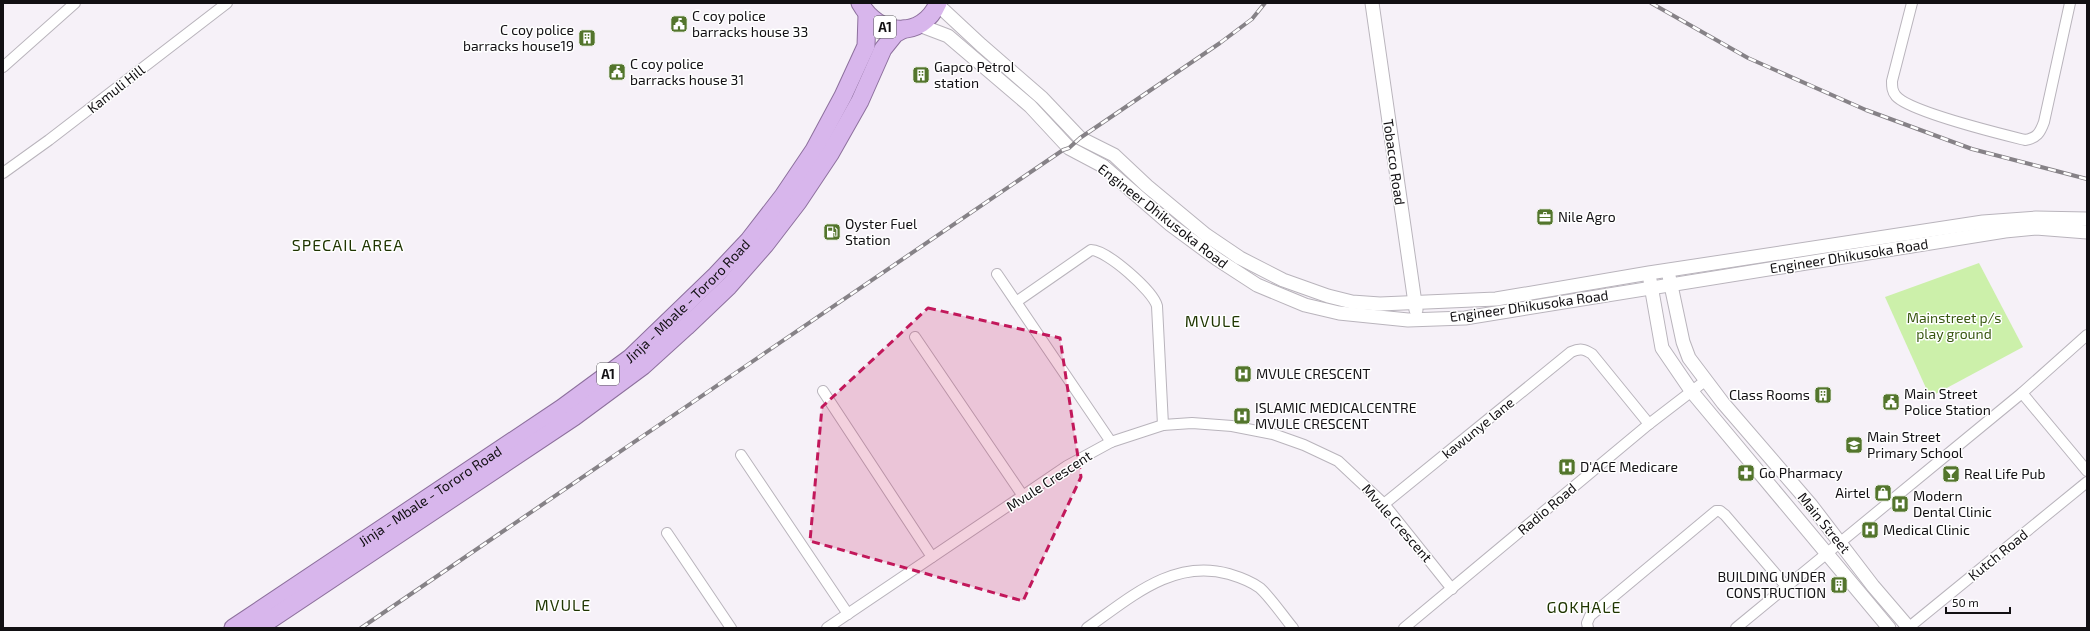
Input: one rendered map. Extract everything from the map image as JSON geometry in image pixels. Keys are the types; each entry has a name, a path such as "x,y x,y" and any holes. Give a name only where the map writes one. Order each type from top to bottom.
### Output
{"highway":[{"name":"A1","path":"864,9 878,24 890,29 912,27 930,16 938,4"},
{"name":"Jinja - Mbale - Tororo Road","path":"233,628 562,408 630,358 716,276 749,240 783,196 814,150 843,96 866,46 868,28 864,9"},
{"name":"Jinja - Mbale - Tororo Road","path":"258,628 574,417 643,366 686,327 729,286 765,245 798,202 830,154 860,101 883,49 895,34 912,27"}],"street":[{"path":"3,67 75,3"},
{"name":"Kamuli Hill","path":"3,173 49,140 227,3"},
{"name":"Tobacco Road","path":"1372,3 1414,303 1418,320"},
{"path":"1912,3 1892,81 1892,89 1895,95 1915,107 1952,120 2025,140 2040,134 2044,122 2070,3"},
{"name":"Engineer Dhikusoka Road","path":"938,4 981,45 1042,98 1080,138 1114,155 1147,186 1188,220 1240,258 1283,280 1328,296 1352,302 1380,304 1496,299 1649,273 1983,222 2036,218 2087,219"},
{"name":"Engineer Dhikusoka Road","path":"912,27 948,36 1030,106 1070,148 1103,166 1171,225 1235,272 1257,285 1305,305 1339,313 1375,318 1418,320 1465,318 2005,231 2036,228 2087,232"},
{"path":"1016,302 1091,250 1096,250 1107,256 1129,274 1148,292 1157,306 1162,425"},
{"name":"Main Street","path":"1668,270 1683,342 1689,358 1705,381 1840,542 1873,586 1909,628"},
{"name":"Main Street","path":"1649,273 1662,348 1692,392 1889,628"},
{"path":"997,274 1111,442"},
{"path":"1736,628 2022,393 2087,336"},
{"path":"915,337 1023,496"},
{"name":"kawunye lane","path":"1384,504 1571,352 1584,350 1592,354 1649,424"},
{"name":"Radio Road","path":"1404,628 1649,424 1705,381"},
{"path":"823,391 932,557"},
{"path":"2022,393 2087,471"},
{"name":"Mvule Crescent","path":"828,628 1067,466 1111,442 1162,425 1192,423 1232,426 1273,434 1304,445 1338,461 1384,504 1452,589"},
{"path":"741,454 848,614"},
{"name":"Kutch Road","path":"1909,628 2087,482"},
{"path":"1588,628 1587,623 1590,616 1716,511 1720,511 1725,515 1786,586"},
{"path":"667,533 730,628"},
{"path":"1087,628 1140,590 1161,578 1188,572 1217,571 1237,577 1260,588 1293,628"}],"highlighted area":[{"path":"928,308 1060,338 1081,477 1023,601 810,541 822,407"}],"green space":[{"name":"Mainstreet p/s play ground","path":"1979,263 2023,347 1930,397 1885,297"}],"railway":[{"path":"361,628 1063,150 1069,148 1080,138 1220,43 1252,19 1265,3"},
{"path":"1651,3 1748,58 1866,110 1972,149 2087,179"}],"place":[{"name":"C coy police barracks house 33","path":"679,24"},
{"name":"C coy police barracks house19","path":"587,38"},
{"name":"C coy police barracks house 31","path":"617,72"},
{"name":"Gapco Petrol station","path":"921,75"},
{"name":"Nile Agro","path":"1545,217"},
{"name":"Oyster Fuel Station","path":"832,232"},
{"name":"MVULE CRESCENT","path":"1243,374"},
{"name":"Class Rooms","path":"1823,395"},
{"name":"Main Street Police Station","path":"1891,402"},
{"name":"ISLAMIC MEDICALCENTRE MVULE CRESCENT","path":"1242,416"},
{"name":"Main Street Primary School","path":"1854,445"},
{"name":"D'ACE Medicare","path":"1567,467"},
{"name":"Go Pharmacy","path":"1746,473"},
{"name":"Real Life Pub","path":"1951,474"},
{"name":"Airtel","path":"1883,493"},
{"name":"Modern Dental Clinic","path":"1900,504"},
{"name":"Medical Clinic","path":"1870,530"},
{"name":"BUILDING UNDER CONSTRUCTION","path":"1839,585"}],"district":[{"name":"SPECAIL AREA","path":"348,245"},
{"name":"MVULE","path":"1213,321"},
{"name":"MVULE","path":"563,605"},
{"name":"GOKHALE","path":"1584,607"}]}
